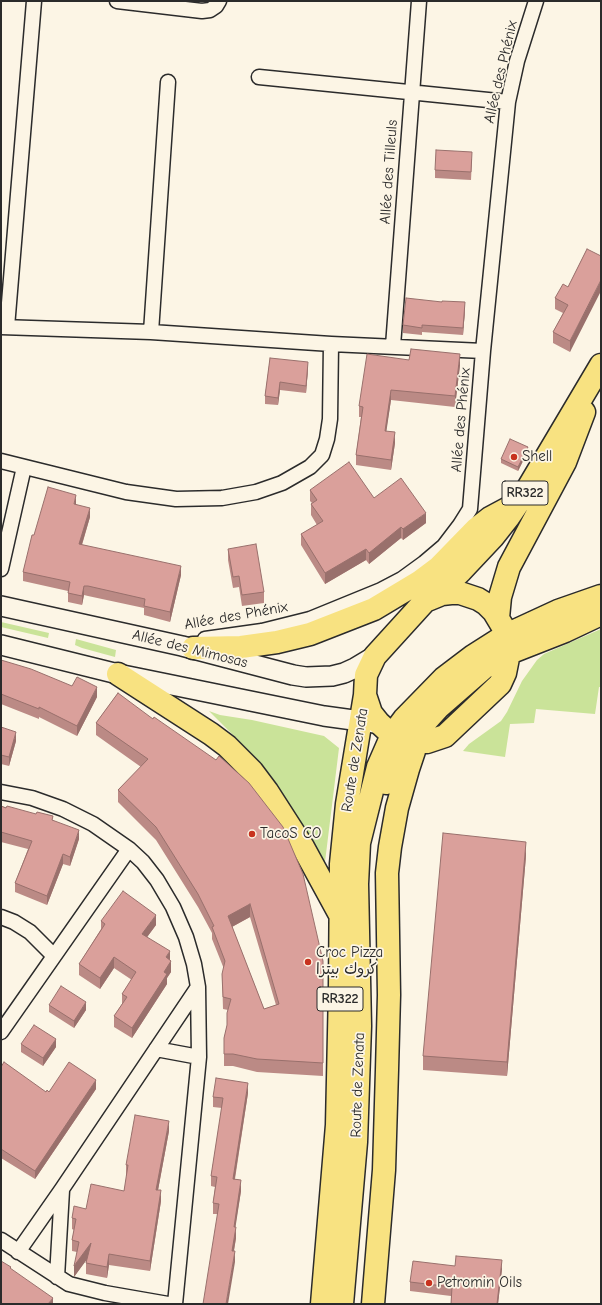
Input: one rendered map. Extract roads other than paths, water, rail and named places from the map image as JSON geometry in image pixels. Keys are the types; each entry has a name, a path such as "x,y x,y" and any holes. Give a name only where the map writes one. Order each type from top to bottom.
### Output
{"main road":[{"name":"RR322","path":"434,597 493,537 518,503 599,370"},
{"name":"RR322","path":"391,733 432,741 445,736 500,684 505,674 504,635 500,597 509,567 565,462 599,370"},
{"path":"184,646 240,647 277,642 310,634 374,609 419,582 439,567 476,529 490,518 518,503"},
{"name":"RR322","path":"375,656 425,601 451,593 469,595 486,604 504,635"},
{"path":"504,635 558,611 601,596"},
{"name":"Allée des Mimosas","path":"1,606 184,646 293,675 306,677 332,676 344,673 375,656"},
{"path":"504,635 565,631 601,614"},
{"name":"Route de Zenata","path":"322,1304 337,1125 341,872 343,832 350,783 391,733 444,678 504,635"},
{"path":"1,645 118,674 324,716 391,733"},
{"name":"Route de Zenata","path":"373,1304 384,1170 389,995 387,873 397,808 408,769 391,733 365,695 366,675 375,656"},
{"path":"118,674 211,734 252,771 267,791 303,847 340,915"},
{"name":"Route de Zenata","path":"342,1304 356,1142 360,1026 357,884 359,842 378,767 391,733"},
{"name":"Route de Zenata","path":"353,1304 369,1098 373,962 373,843 391,733"}],"street":[{"path":"34,1 4,327 151,332 331,344 484,351"},
{"path":"117,1 202,11 210,10 216,6 219,1"},
{"name":"Allée des Tilleuls","path":"393,346 419,1"},
{"name":"Allée des Phénix","path":"184,646 310,619 381,590 402,579 444,546 460,526 470,509 508,102 517,61 536,1"},
{"path":"259,77 508,102"},
{"path":"151,332 168,82"},
{"path":"1,461 126,492 176,499 222,498 256,492 282,484 310,467 322,455 327,439 330,419 331,344"},
{"path":"1,569 24,467"},
{"path":"1,792 32,798 62,809 93,824 129,849 143,862 157,880 173,907 186,937 194,964 198,987 199,1057 175,1304"},
{"path":"1,1032 129,849"},
{"path":"1,918 14,922 30,932 54,956"},
{"path":"18,1252 62,1190 198,987"},
{"path":"156,1049 199,1057"},
{"path":"57,1277 62,1190"},
{"path":"1,1240 69,1284 85,1289 168,1304"}],"place":[{"name":"Shell","path":"514,457"},
{"name":"TacoS CO","path":"252,834"},
{"name":"Croc Pizza كروك بيتزا","path":"308,962"},
{"name":"Petromin Oils","path":"429,1283"}]}
